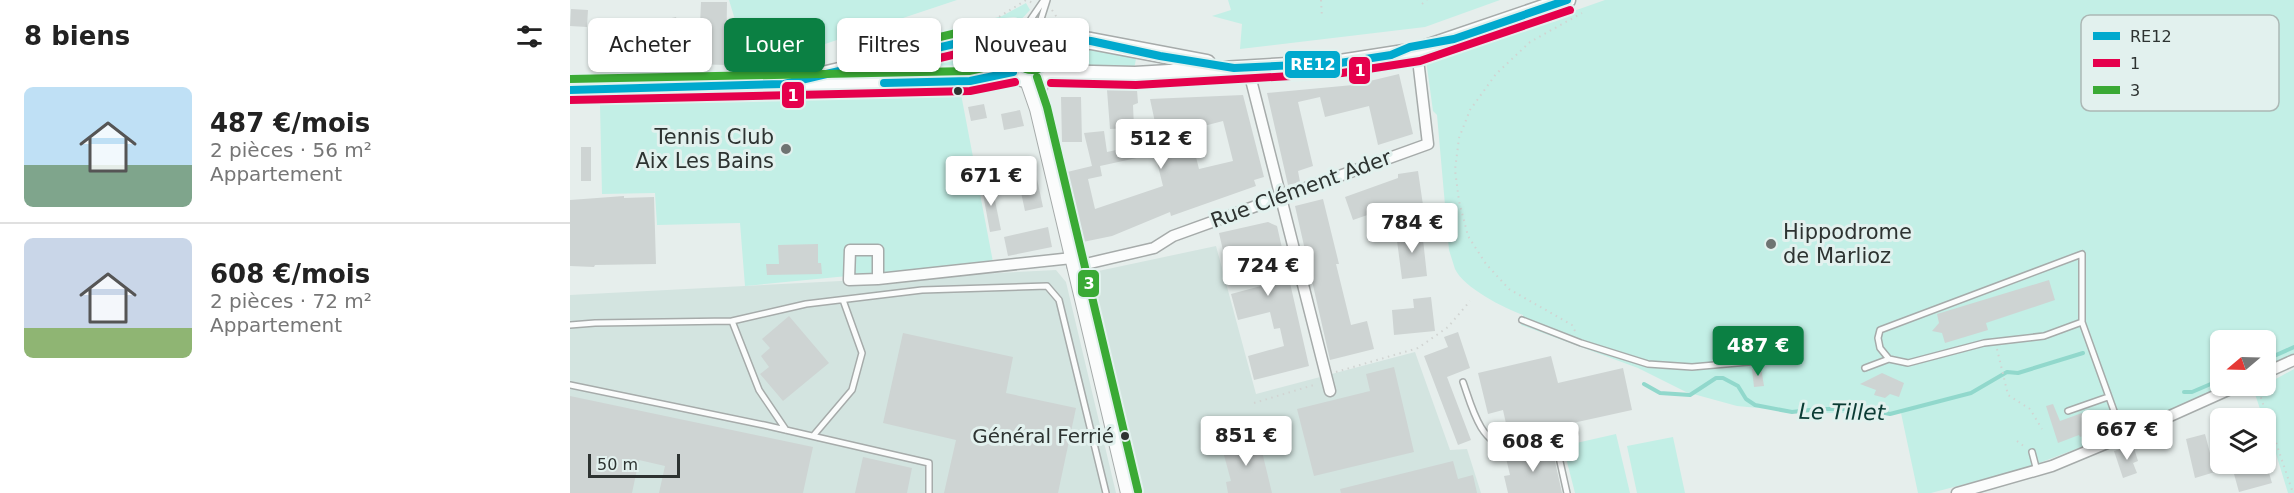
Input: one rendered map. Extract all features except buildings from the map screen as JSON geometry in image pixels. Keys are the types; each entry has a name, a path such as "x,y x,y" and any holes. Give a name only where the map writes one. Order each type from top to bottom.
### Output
{"main road":[{"path":"570,90 970,81 988,77 1033,76 1138,63 1241,68 1340,63 1417,51 1567,0"},
{"path":"1391,55 1410,47 1454,39"},
{"path":"1089,41 1138,63 1241,68"},
{"path":"784,84 953,50"},
{"path":"1027,72 1033,76 1036,109 1128,493"},
{"path":"1033,76 1042,72"}],"street":[{"name":"Rue Clément Ader","path":"878,279 1073,263 1154,248 1173,236 1428,144 1417,51"},
{"path":"1241,68 1280,196 1330,391"},
{"path":"2276,368 2294,360"},
{"path":"1957,493 2037,471 2141,429 2214,396"}],"lane":[{"path":"1033,18 1039,6 1046,0"},
{"path":"1041,18 1046,0"},
{"path":"1889,359 1880,348 1878,338 1880,330 2082,254 2082,322 2123,436"},
{"path":"570,325 732,321 806,304 922,290 1047,286 1059,300 1106,493"},
{"path":"813,436 852,390 862,353 843,300"},
{"path":"1522,320 1581,343 1648,364 1692,368 1771,360"},
{"path":"732,321 759,390 786,430"},
{"path":"1865,368 1889,359 1908,363 1996,342 2044,336 2082,322"},
{"path":"1463,382 1483,430 1499,444 1515,447 1575,433"},
{"path":"570,385 786,430 928,464 929,493"},
{"path":"2068,411 2108,397"},
{"path":"1555,439 1567,493"},
{"path":"2032,453 2037,471"}],"path":[{"path":"997,18 1026,0 1039,6"},
{"path":"1322,0 1322,18"},
{"path":"1422,4 1427,0"},
{"path":"1581,343 1572,325 1509,289 1486,264 1468,236 1459,201 1455,170 1459,138 1470,110 1496,74 1530,42 1582,13"},
{"path":"986,72 988,77"},
{"path":"1254,403 1319,384 1326,375 1418,348 1448,327 1470,301"},
{"path":"1996,342 2008,395 2030,409 2042,429"},
{"path":"2260,396 2293,493"},
{"path":"2290,486 2294,489"}],"shaded area":[{"path":"1216,246 1256,394 1415,352 1450,450 1467,449 1481,493 1138,493 1086,282 1089,273"},
{"path":"1056,270 1066,282 1116,493 570,493 570,295"}],"green space":[{"path":"729,0 957,0 903,18 837,18 837,40 825,44 825,18 734,18"},
{"path":"1228,0 1500,0 1425,27 1240,49 1242,24 1212,16 1231,10"},
{"name":"Hippodrome de Marlioz","path":"1605,0 2294,0 2294,355 2276,362 2276,330 2210,330 2210,392 2113,435 2026,468 1931,493 1918,493 1901,413 1813,413 1737,406 1686,392 1638,368 1521,325 1523,315 1506,308 1467,283 1455,269 1449,250 1437,115 1433,111 1426,60 1469,48"},
{"path":"1026,3 1030,10 1022,18 995,18"},
{"path":"1089,48 1133,56 1136,59 1134,69 1089,68"},
{"path":"953,49 953,72 964,72 903,79 899,72 941,72 941,52"},
{"name":"Tennis Club Aix Les Bains","path":"961,94 993,262 745,286 740,223 657,225 655,193 602,194 600,105"},
{"path":"2294,369 2294,493 2288,493 2276,454 2276,408 2260,408 2256,396 2276,396 2276,379"},
{"path":"1616,434 1630,493 1575,493 1563,446"},
{"path":"1673,437 1685,493 1637,493 1627,446"}],"waterway":[{"name":"Le Tillet","path":"2276,355 2294,347"},
{"name":"Le Tillet","path":"1644,384 1660,393 1690,395 1716,378 1723,378 1738,386 1746,399 1755,405 1792,412 1818,409 1865,409 1890,414 1971,393 2007,372 2018,373 2083,353"},
{"name":"Le Tillet","path":"2184,392 2192,392 2210,384"}],"transit line":[{"name":"RE12","path":"1089,41 1160,56 1234,68 1340,63 1391,55 1410,47 1454,39 1567,0"},
{"name":"1","path":"1051,83 1136,85 1342,73 1420,61 1570,10"},
{"name":"3","path":"941,37 953,34"},
{"name":"3","path":"1032,38 1043,43 1048,54 1043,65 1032,70 1021,65 1016,54 1021,43 1032,38"},
{"name":"RE12","path":"570,90 784,84 953,44"},
{"name":"1","path":"941,58 953,55"},
{"name":"3","path":"570,79 953,71"},
{"name":"RE12","path":"884,83 970,81 1013,72"},
{"name":"3","path":"1037,77 1047,107 1138,491"},
{"name":"1","path":"570,100 970,91 1015,82"}],"place":[{"name":"Tennis Club Aix Les Bains","path":"786,149"},
{"name":"Hippodrome de Marlioz","path":"1771,244"},
{"name":"Général Ferrié","path":"1125,436"}]}
